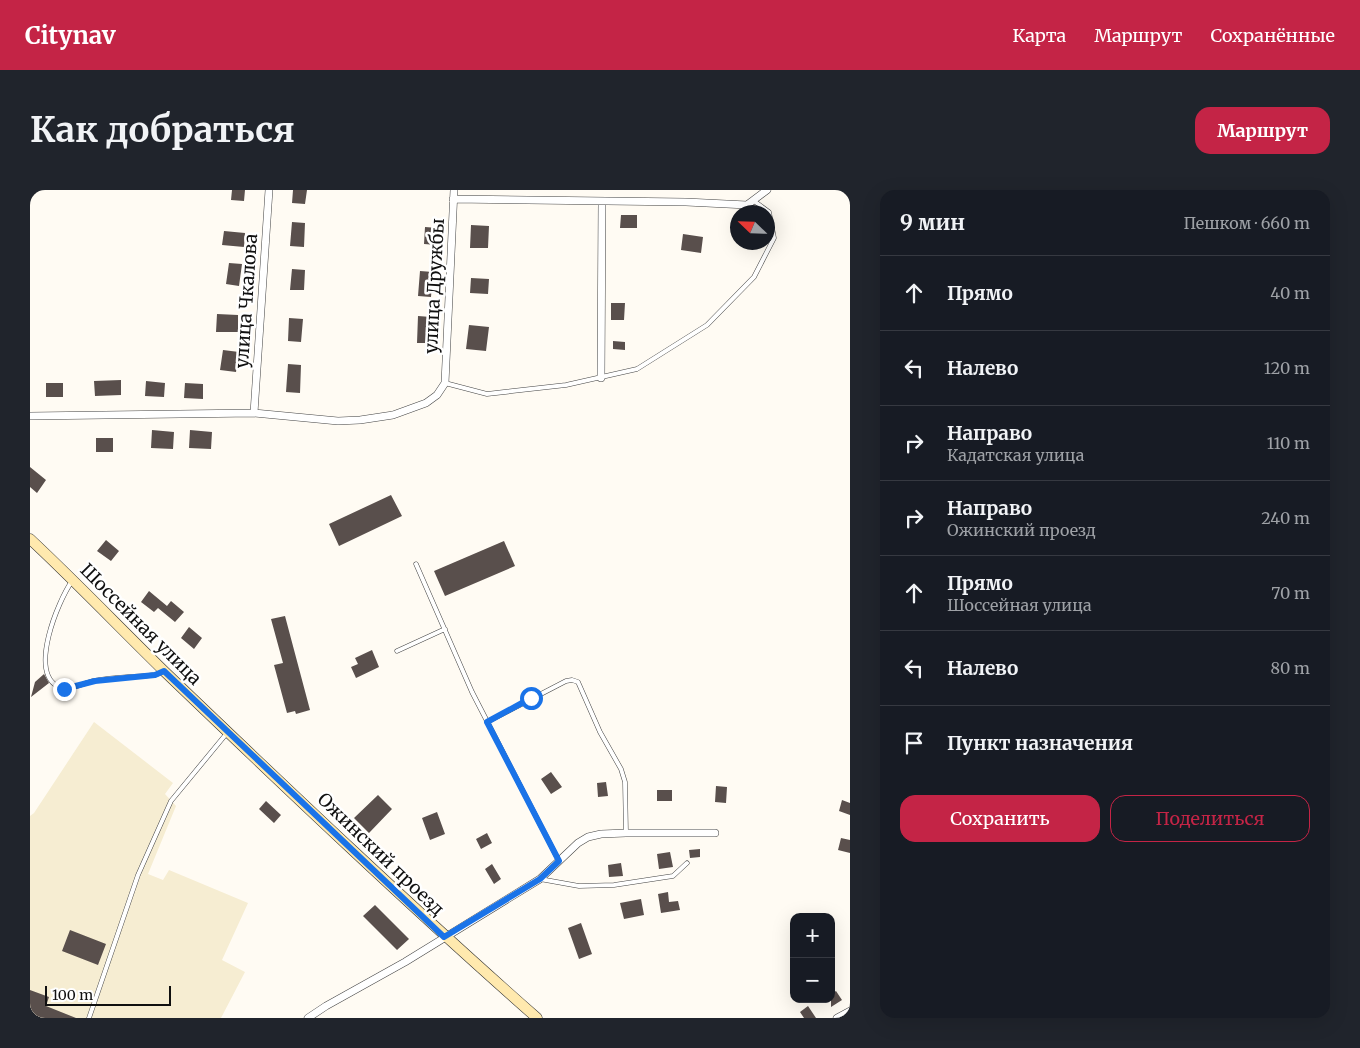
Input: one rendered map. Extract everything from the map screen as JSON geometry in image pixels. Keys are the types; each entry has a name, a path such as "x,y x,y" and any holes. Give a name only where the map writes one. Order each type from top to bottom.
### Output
{"main road":[{"name":"Шоссейная улица","path":"30,539 228,732"},
{"name":"Ожинский проезд","path":"228,732 444,937 537,1018"}],"street":[{"name":"улица Чкалова","path":"254,413 269,190"},
{"name":"улица Дружбы","path":"444,382 454,190"},
{"path":"453,199 686,202 747,205 767,190"},
{"path":"601,378 602,201"},
{"path":"30,416 254,413 338,421 360,420 393,415 426,403 437,395 444,382"},
{"path":"308,1018 405,962 540,879 588,837 601,834 626,833 716,833"},
{"path":"837,1018 850,1011"}],"lane":[{"path":"444,382 487,394 566,385 637,369 707,325 754,276 774,238 768,212 754,200"},
{"path":"416,564 487,722 559,861"},
{"path":"73,579 62,596 45,632 41,651 43,676 49,682 64,689 95,681 155,675 164,671"},
{"path":"398,651 445,629"},
{"path":"487,722 566,681 578,682 600,732 621,769 625,782 626,833"},
{"path":"89,1018 138,875 171,801 228,732"},
{"path":"540,879 579,886 614,885 673,876 687,863"}],"shaded area":[{"path":"94,722 173,783 165,794 176,806 148,874 163,880 169,870 248,903 222,960 245,972 221,1018 30,1018 30,816 34,813"}],"building":[{"path":"232,190 245,190 244,201 231,200"},
{"path":"293,190 307,190 305,204 292,203"},
{"path":"621,215 637,215 637,228 620,228"},
{"path":"292,222 305,223 304,247 290,246"},
{"path":"471,225 489,226 488,248 470,248"},
{"path":"425,227 438,228 437,245 424,244"},
{"path":"224,231 245,233 244,247 222,245"},
{"path":"683,234 703,237 701,253 681,250"},
{"path":"229,263 242,264 239,286 226,284"},
{"path":"292,269 305,270 304,290 290,290"},
{"path":"420,271 433,272 431,297 418,296"},
{"path":"471,278 489,279 488,294 470,293"},
{"path":"611,303 625,303 624,320 611,320"},
{"path":"217,314 238,315 238,332 216,332"},
{"path":"418,316 431,317 431,343 417,343"},
{"path":"289,318 303,319 301,342 288,341"},
{"path":"469,325 489,327 486,351 466,349"},
{"path":"613,341 625,342 625,350 613,349"},
{"path":"223,350 239,352 236,372 220,370"},
{"path":"288,364 301,365 300,393 286,392"},
{"path":"121,380 121,395 95,396 94,381"},
{"path":"146,381 165,383 164,397 145,396"},
{"path":"46,383 63,383 63,397 46,397"},
{"path":"185,383 203,384 203,399 184,398"},
{"path":"152,430 174,432 173,449 151,448"},
{"path":"190,430 212,432 211,449 189,448"},
{"path":"96,438 113,438 113,452 96,452"},
{"path":"30,467 46,480 37,493 30,487"},
{"path":"391,495 402,516 339,546 329,524"},
{"path":"106,540 119,551 111,561 97,551"},
{"path":"504,541 515,566 445,596 434,571"},
{"path":"149,591 167,606 171,601 184,612 175,622 158,608 154,612 141,602"},
{"path":"285,616 310,710 296,714 295,711 287,713 274,665 283,663 271,619"},
{"path":"189,627 202,638 194,649 181,638"},
{"path":"372,650 379,667 356,678 351,667 358,664 355,658"},
{"path":"44,674 49,683 31,697 35,682"},
{"path":"551,772 562,787 551,794 541,779"},
{"path":"606,782 608,796 598,797 597,783"},
{"path":"716,786 727,787 726,803 715,802"},
{"path":"657,790 672,790 672,801 657,801"},
{"path":"378,795 392,809 369,833 354,818"},
{"path":"842,800 850,803 850,815 839,811"},
{"path":"266,801 281,815 274,823 259,809"},
{"path":"437,812 445,834 430,840 422,818"},
{"path":"487,833 492,843 481,849 476,839"},
{"path":"841,838 850,840 850,853 838,850"},
{"path":"700,849 700,857 690,858 689,850"},
{"path":"670,852 673,867 659,869 657,854"},
{"path":"621,863 623,876 609,877 608,865"},
{"path":"492,864 501,879 494,884 485,869"},
{"path":"668,892 669,902 678,901 680,910 661,913 658,894"},
{"path":"641,899 644,915 624,919 620,903"},
{"path":"375,905 409,939 397,950 363,916"},
{"path":"581,923 592,954 579,959 568,928"},
{"path":"70,930 106,944 98,965 62,951"},
{"path":"30,990 49,997 46,1006 76,1018 30,1018"},
{"path":"835,992 842,1000 831,1007 831,1003 835,1003"},
{"path":"808,1006 816,1018 804,1018 800,1012"}],"route":[{"path":"64,689 95,681 155,675 164,671 444,937 540,879 559,861 487,722 531,698"}]}
